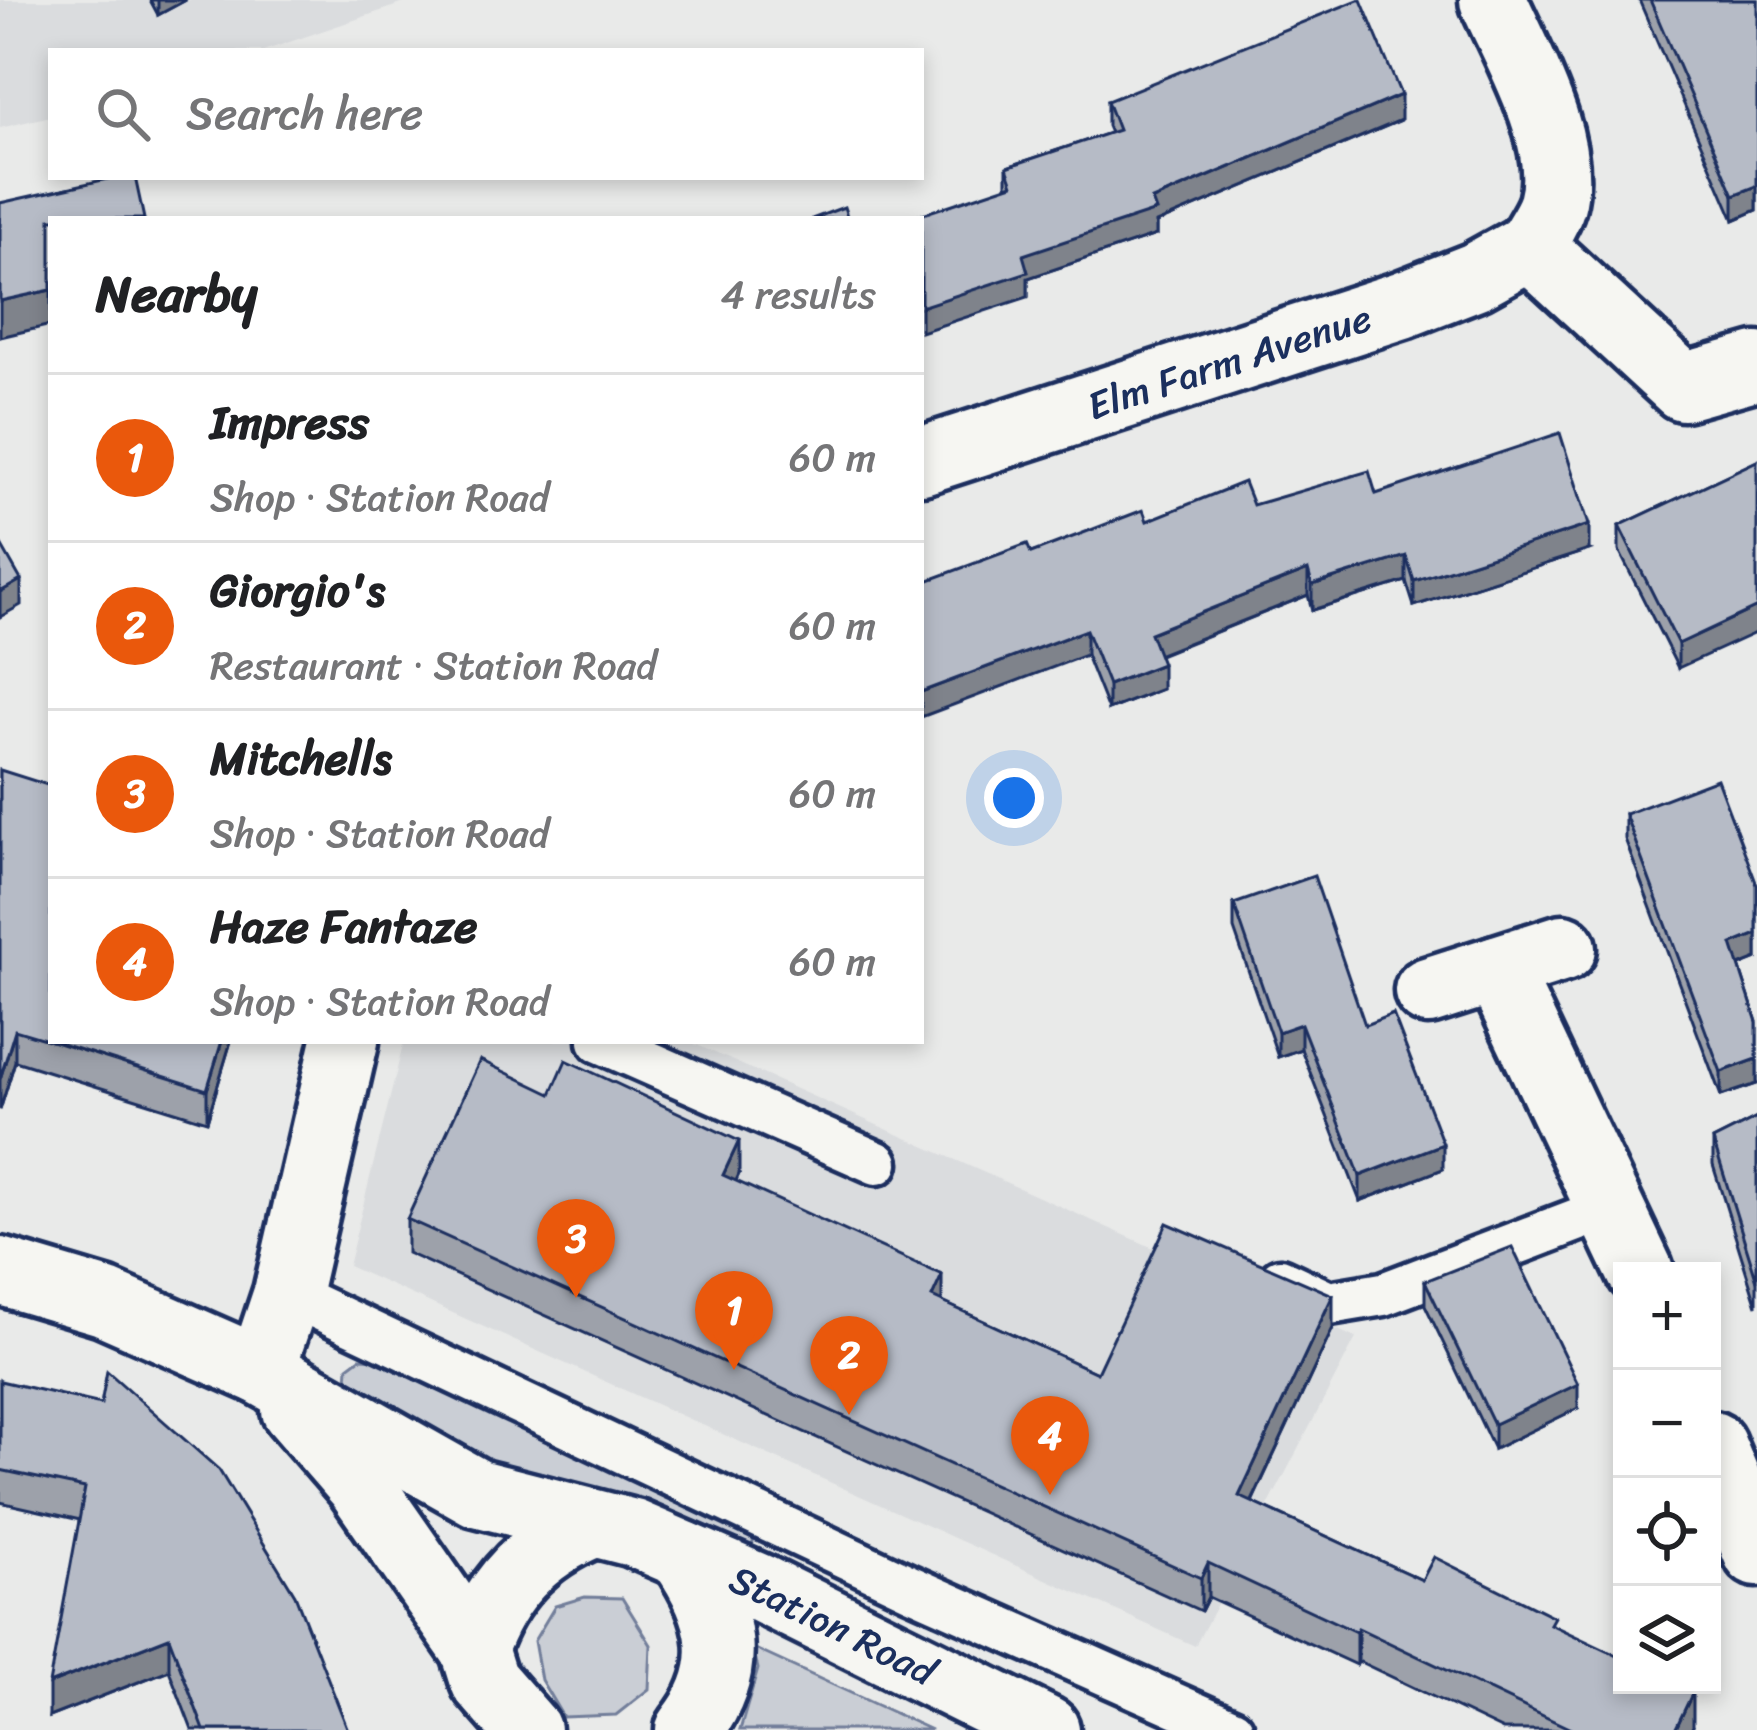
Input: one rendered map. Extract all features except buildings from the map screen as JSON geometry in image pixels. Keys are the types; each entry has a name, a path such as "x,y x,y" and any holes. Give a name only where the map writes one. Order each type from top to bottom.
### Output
{"street":[{"path":"1493,0 1548,135 1553,203 1530,245 1683,387 1757,366"},
{"name":"Elm Farm Avenue","path":"924,460 1402,305 1476,276 1530,245"},
{"path":"1428,992 1563,948"},
{"path":"1497,970 1636,1262"},
{"path":"261,1372 287,1293 344,1044"},
{"name":"Station Road","path":"0,1271 104,1302 261,1372 477,1492 633,1533 1046,1730"},
{"name":"Station Road","path":"261,1372 361,1485 483,1687 527,1730"},
{"path":"1721,1467 1757,1553"},
{"path":"483,1687 485,1616 530,1560 560,1538 593,1524"},
{"name":"Station Road","path":"683,1555 706,1587 722,1634 709,1704 689,1730"}],"lane":[{"path":"607,1044 877,1162"},
{"path":"1244,1264 1330,1303 1382,1294 1611,1207"},
{"path":"287,1293 910,1587 1232,1730"}],"shaded area":[{"path":"0,0 413,0 272,48 48,48 48,117 0,128"},
{"path":"403,1044 695,1044 1356,1338 1195,1646 348,1266"},
{"path":"360,1358 379,1359 756,1532 748,1560 524,1489 347,1382 348,1367"},
{"path":"585,1597 622,1598 651,1645 649,1689 616,1715 563,1717 541,1680 534,1641 555,1606"},
{"path":"753,1648 931,1730 740,1730 758,1669"}],"place":[{"name":"Mitchells","path":"576,1298"},
{"name":"Impress","path":"734,1370"},
{"name":"Giorgio's","path":"849,1415"},
{"name":"Haze Fantaze","path":"1050,1495"}]}
